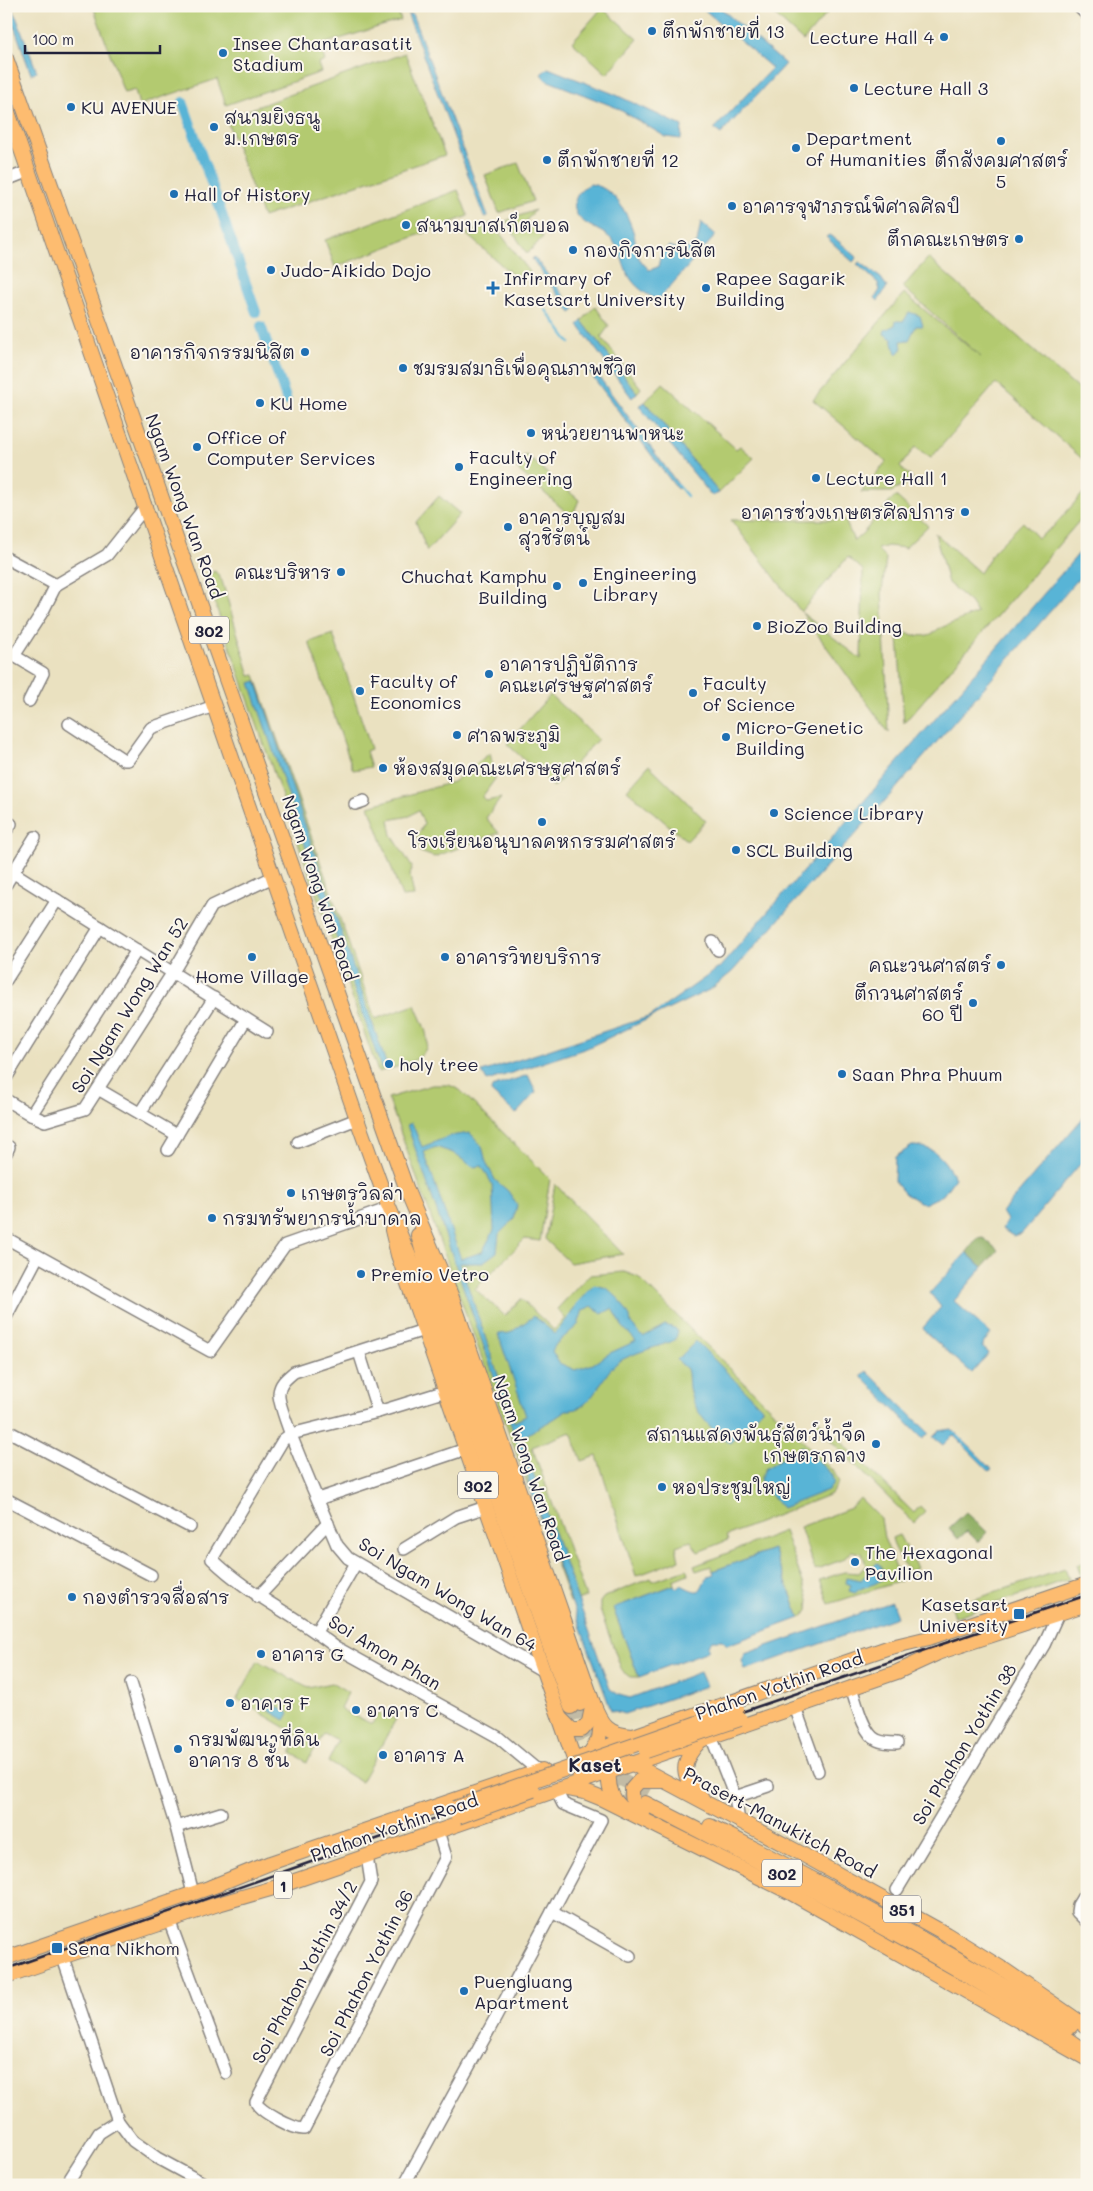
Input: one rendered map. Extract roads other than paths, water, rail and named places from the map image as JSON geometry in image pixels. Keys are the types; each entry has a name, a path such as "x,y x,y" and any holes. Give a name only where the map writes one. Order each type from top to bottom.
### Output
{"main road":[{"name":"Ngam Wong Wan Road","path":"7,59 408,1193 424,1257 581,1705"},
{"name":"Ngam Wong Wan Road","path":"6,106 386,1204 428,1302 581,1705 601,1722"},
{"name":"Ngam Wong Wan Road","path":"386,1204 398,1255 424,1330 558,1715 581,1765"},
{"name":"Phahon Yothin Road","path":"581,1765 629,1738 693,1715 887,1648 929,1638 1087,1584"},
{"name":"Phahon Yothin Road","path":"218,1904 456,1812 738,1714 936,1654 1087,1604"},
{"name":"Phahon Yothin Road","path":"738,1714 896,1653 929,1638"},
{"name":"Phahon Yothin Road","path":"6,1958 193,1893 270,1863 542,1770 581,1765 610,1767 632,1764 851,1688 909,1667 936,1654"},
{"path":"558,1715 568,1728 582,1730 589,1722 581,1705"},
{"path":"693,1715 682,1723 681,1731 689,1739 707,1737"},
{"path":"601,1722 618,1735 629,1738 610,1767 612,1794 616,1803 626,1811"},
{"path":"557,1789 581,1765 599,1739 601,1722"},
{"path":"707,1737 689,1752 685,1763 687,1780 709,1805"},
{"name":"Prasert-Manukitch Road","path":"632,1764 946,1934 1006,1971 1087,2026"},
{"path":"581,1765 610,1767"},
{"path":"581,1765 609,1803"},
{"path":"513,1780 520,1803"},
{"path":"652,1823 635,1810 632,1803 632,1788 640,1782 664,1781"},
{"name":"Phahon Yothin Road","path":"6,1976 64,1958 169,1920 367,1856 557,1789"},
{"name":"351","path":"557,1789 585,1792 652,1823 789,1892 1087,2059"},
{"name":"302","path":"1087,2035 883,1916 805,1873 648,1799 902,1938 1021,2008 1087,2052"},
{"name":"Phahon Yothin Road","path":"211,1886 456,1812"}],"street":[{"path":"1078,6 1087,15"},
{"path":"6,180 30,171"},
{"path":"29,701 43,673 9,654 43,611 56,585 108,555 146,506"},
{"path":"6,558 56,585"},
{"path":"69,724 124,760 128,760 151,728 214,706"},
{"path":"6,884 10,870 35,837"},
{"path":"10,870 267,1032"},
{"name":"Soi Ngam Wong Wan 52","path":"6,1100 45,1121 84,1109 173,972 212,906 273,877"},
{"path":"6,980 57,900"},
{"path":"6,1078 100,927"},
{"path":"31,1115 136,950"},
{"path":"140,1113 214,998"},
{"path":"168,1150 246,1019"},
{"path":"98,1088 177,1135"},
{"path":"298,1142 357,1119"},
{"path":"6,1238 210,1351 285,1245 386,1204"},
{"path":"6,1316 38,1256"},
{"name":"Soi Ngam Wong Wan 64","path":"424,1330 294,1372 283,1382 278,1395 291,1434 337,1545 348,1558 543,1671"},
{"path":"359,1352 378,1412"},
{"path":"291,1434 378,1412 446,1391"},
{"path":"6,1430 190,1527"},
{"name":"Soi Amon Phan","path":"291,1434 283,1440 212,1559 258,1597 316,1632 334,1646 498,1737 535,1768 542,1770"},
{"path":"318,1499 466,1449"},
{"path":"6,1499 151,1575"},
{"path":"404,1549 456,1517 486,1507"},
{"path":"258,1597 328,1523"},
{"path":"316,1632 356,1563"},
{"name":"Soi Phahon Yothin 38","path":"898,1890 1039,1653 1058,1614"},
{"path":"131,1683 176,1827 193,1893"},
{"path":"851,1688 862,1721 874,1739 897,1743"},
{"path":"795,1707 818,1771"},
{"path":"707,1737 734,1796 739,1821"},
{"path":"734,1796 768,1786"},
{"path":"404,2185 601,1820 563,1804 557,1789"},
{"path":"176,1827 221,1813"},
{"name":"Soi Phahon Yothin 36","path":"256,2102 260,2108 297,2129 304,2129 446,1857 438,1831"},
{"name":"Soi Phahon Yothin 34/2","path":"256,2102 371,1882 367,1856"},
{"path":"1087,1890 1078,1906 1077,1912 1087,1922"},
{"path":"552,1912 630,1956"},
{"path":"169,1920 226,2073"},
{"path":"64,1958 118,2121 133,2141 157,2158 207,2185"},
{"path":"66,2185 99,2133 118,2121"}],"water":[{"path":"7,6 12,6 37,72 31,74"},
{"path":"700,6 718,6 785,64 721,134 714,129 772,68"},
{"path":"412,14 488,216 484,217 408,15"},
{"path":"548,68 614,94 682,126 681,139 666,137 615,107 546,80 541,74"},
{"path":"590,184 605,190 618,201 627,215 633,231 639,258 649,270 658,267 661,253 669,246 683,251 697,243 701,222 716,235 658,300 646,294 629,277 618,249 612,240 577,215 575,209 576,198"},
{"path":"829,235 857,257 853,262 826,237"},
{"path":"534,257 575,310 571,313 532,259"},
{"path":"860,262 881,278 887,287 878,301 875,298 880,290 878,283 857,264"},
{"path":"909,312 920,316 923,326 916,326 909,340 901,341 902,350 896,354 892,339 884,334 885,330 895,325 896,321 904,321"},
{"path":"582,321 637,393 632,398 578,325"},
{"path":"591,366 680,487 677,489 587,369"},
{"path":"645,402 719,493 712,496 639,406"},
{"path":"1087,544 1087,569 908,775 732,972 711,989 587,1048 487,1081 482,1072 651,1016 720,967"},
{"path":"256,681 387,1066 381,1068 250,683"},
{"path":"528,1075 536,1092 516,1114 491,1092 492,1087"},
{"path":"1087,1113 1087,1156 1022,1233 1013,1236 1002,1229 1007,1220 1002,1212"},
{"path":"412,1123 422,1147 450,1136 470,1133 482,1146 486,1162 495,1180 508,1191 517,1205 514,1219 499,1234 497,1252 482,1263 460,1263 514,1422 526,1416 498,1334 510,1333 534,1316 555,1334 577,1303 594,1285 607,1288 620,1300 630,1317 631,1324 643,1337 665,1325 675,1328 678,1332 675,1340 637,1353 617,1363 589,1400 583,1405 575,1409 566,1410 521,1440 610,1689 619,1695 630,1698 700,1672 706,1686 624,1714 611,1710 529,1486 528,1474 407,1125","holes":["436,1147 453,1153 473,1167 482,1166 492,1184 494,1230 482,1252 461,1259 424,1152","592,1306 602,1314 613,1308 622,1326 636,1341 610,1353 593,1364 575,1370 559,1363 552,1351 556,1344 578,1325 583,1310"]},
{"path":"912,1146 927,1148 933,1151 943,1160 955,1178 943,1195 924,1204 905,1194 894,1181 895,1157"},
{"path":"966,1253 983,1267 954,1301 991,1334 982,1344 982,1347 989,1353 972,1373 922,1329 941,1307 930,1293"},
{"path":"696,1341 763,1409 730,1443 716,1432 699,1413 691,1397 687,1369 677,1360"},
{"path":"867,1371 929,1433 923,1439 861,1376"},
{"path":"952,1429 992,1469 989,1471 953,1435 943,1445 933,1437 939,1431"},
{"path":"802,1446 831,1474 834,1482 828,1490 782,1508 763,1486 760,1479 765,1469"},
{"path":"773,1549 800,1618 727,1645 722,1640 712,1640 708,1645 708,1651 639,1677 613,1608 674,1585 676,1588 681,1585 697,1591 708,1576 714,1574 713,1571"},
{"path":"877,1563 880,1565 885,1576 882,1580 855,1593 849,1591 851,1585 846,1583 847,1577 861,1580"},
{"path":"892,1602 897,1617 745,1670 742,1661 745,1654"},
{"path":"263,1699 289,1713 285,1720 259,1705"}],"waterway":[{"path":"183,102 256,312"},
{"path":"546,310 570,343"},
{"path":"261,326 287,401"},
{"path":"678,485 687,496"}],"tunnel":[{"path":"580,1704 600,1760 612,1774 650,1795"},
{"path":"571,1707 590,1765 606,1781 642,1802"}],"railway":[{"path":"6,1969 662,1739 1087,1595"}],"place":[{"name":"ตึกพักชายที่ 13","path":"652,31"},
{"name":"Lecture Hall 4","path":"944,37"},
{"name":"Insee Chantarasatit Stadium","path":"223,53"},
{"name":"Lecture Hall 3","path":"854,88"},
{"name":"KU AVENUE","path":"71,107"},
{"name":"สนามยิงธนู ม.เกษตร","path":"214,127"},
{"name":"ตึกสังคมศาสตร์ 5","path":"1001,141"},
{"name":"Department of Humanities","path":"796,148"},
{"name":"ตึกพักชายที่ 12","path":"547,160"},
{"name":"Hall of History","path":"174,194"},
{"name":"อาคารจุฬาภรณ์พิศาลศิลป์","path":"732,206"},
{"name":"สนามบาสเก็ตบอล","path":"406,225"},
{"name":"ตึกคณะเกษตร","path":"1019,239"},
{"name":"กองกิจการนิสิต","path":"573,250"},
{"name":"Judo-Aikido Dojo","path":"271,270"},
{"name":"Infirmary of Kasetsart University","path":"493,288"},
{"name":"Rapee Sagarik Building","path":"706,288"},
{"name":"อาคารกิจกรรมนิสิต","path":"305,352"},
{"name":"ชมรมสมาธิเพื่อคุณภาพชีวิต","path":"403,368"},
{"name":"KU Home","path":"260,403"},
{"name":"หน่วยยานพาหนะ","path":"531,433"},
{"name":"Office of Computer Services","path":"197,447"},
{"name":"Faculty of Engineering","path":"459,467"},
{"name":"Lecture Hall 1","path":"816,478"},
{"name":"อาคารช่วงเกษตรศิลปการ","path":"965,512"},
{"name":"อาคารบุญสม สุวชิรัตน์","path":"508,527"},
{"name":"คณะบริหาร","path":"341,572"},
{"name":"Engineering Library","path":"583,583"},
{"name":"Chuchat Kamphu Building","path":"557,586"},
{"name":"BioZoo Building","path":"757,626"},
{"name":"อาคารปฏิบัติการ คณะเศรษฐศาสตร์","path":"489,674"},
{"name":"Faculty of Economics","path":"360,691"},
{"name":"Faculty of Science","path":"693,693"},
{"name":"ศาลพระภูมิ","path":"457,735"},
{"name":"Micro-Genetic Building","path":"726,737"},
{"name":"ห้องสมุดคณะเศรษฐศาสตร์","path":"383,768"},
{"name":"Science Library","path":"774,813"},
{"name":"โรงเรียนอนุบาลคหกรรมศาสตร์","path":"542,822"},
{"name":"SCL Building","path":"736,850"},
{"name":"Home Village","path":"252,957"},
{"name":"อาคารวิทยบริการ","path":"445,957"},
{"name":"คณะวนศาสตร์","path":"1001,965"},
{"name":"ตึกวนศาสตร์ 60 ปี","path":"973,1003"},
{"name":"holy tree","path":"389,1064"},
{"name":"Saan Phra Phuum","path":"842,1074"},
{"name":"เกษตรวิลล่า","path":"291,1193"},
{"name":"กรมทรัพยากรน้ำบาดาล","path":"212,1218"},
{"name":"Premio Vetro","path":"361,1274"},
{"name":"สถานแสดงพันธุ์สัตว์น้ำจืด เกษตรกลาง","path":"876,1444"},
{"name":"หอประชุมใหญ่","path":"662,1487"},
{"name":"The Hexagonal Pavilion","path":"855,1562"},
{"name":"กองตำรวจสื่อสาร","path":"72,1597"},
{"name":"Kasetsart University","path":"1019,1614"},
{"name":"อาคาร G","path":"261,1654"},
{"name":"อาคาร F","path":"230,1703"},
{"name":"อาคาร C","path":"356,1710"},
{"name":"กรมพัฒนาที่ดิน อาคาร 8 ชั้น","path":"178,1749"},
{"name":"อาคาร A","path":"383,1755"},
{"name":"Sena Nikhom","path":"57,1948"},
{"name":"Puengluang Apartment","path":"464,1991"}],"district":[{"name":"Kaset","path":"595,1764"}]}
